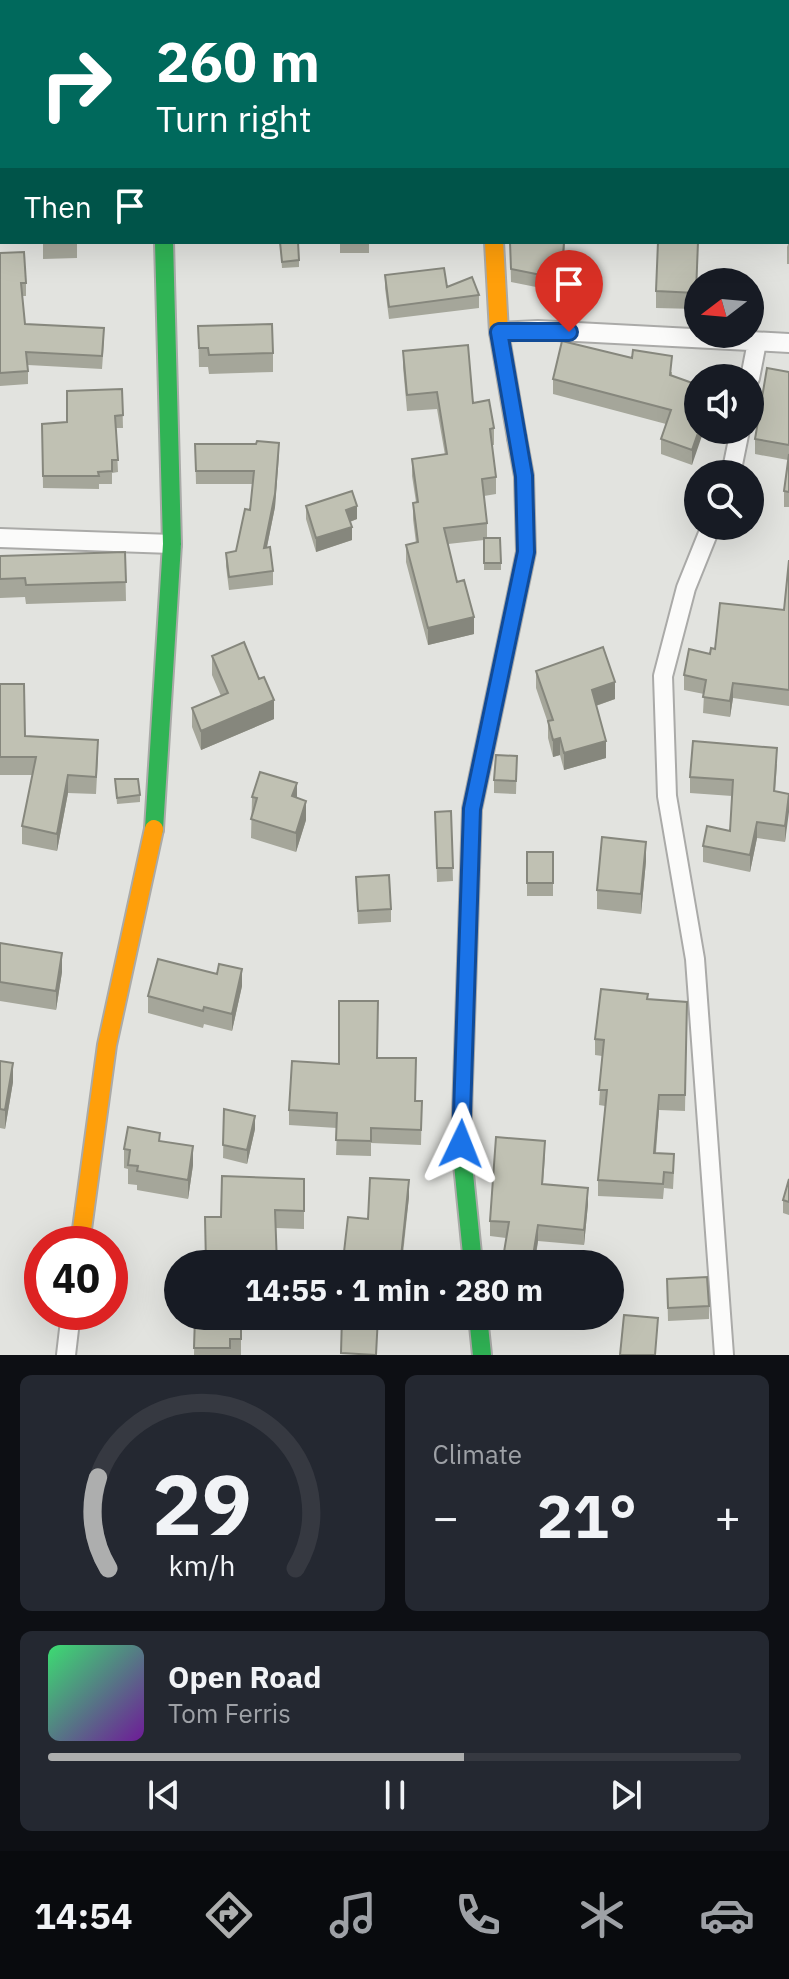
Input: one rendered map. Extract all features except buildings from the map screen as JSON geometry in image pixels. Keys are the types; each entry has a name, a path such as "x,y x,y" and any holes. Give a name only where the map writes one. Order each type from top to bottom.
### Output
{"street":[{"path":"82,1226 107,1045 154,834 172,544 164,244"},
{"path":"472,1250 461,1144 472,809 526,552 524,476 499,332 494,244"},
{"path":"499,332 538,330 684,338"},
{"path":"764,342 789,343"},
{"path":"0,538 172,544"},
{"path":"705,540 686,588 663,676 667,796 695,959 724,1355"},
{"path":"66,1355 69,1330"},
{"path":"479,1330 482,1355"}],"traffic: fast":[{"path":"154,829 172,544 164,244"},
{"path":"472,1250 461,1144 472,809 526,552 524,476 517,438"},
{"path":"479,1330 482,1355"}],"traffic: slow":[{"path":"494,244 499,332 517,438"},
{"path":"82,1226 107,1045 154,829"}],"route":[{"path":"461,1144 472,809 526,552 524,476 499,332 569,332"}]}
